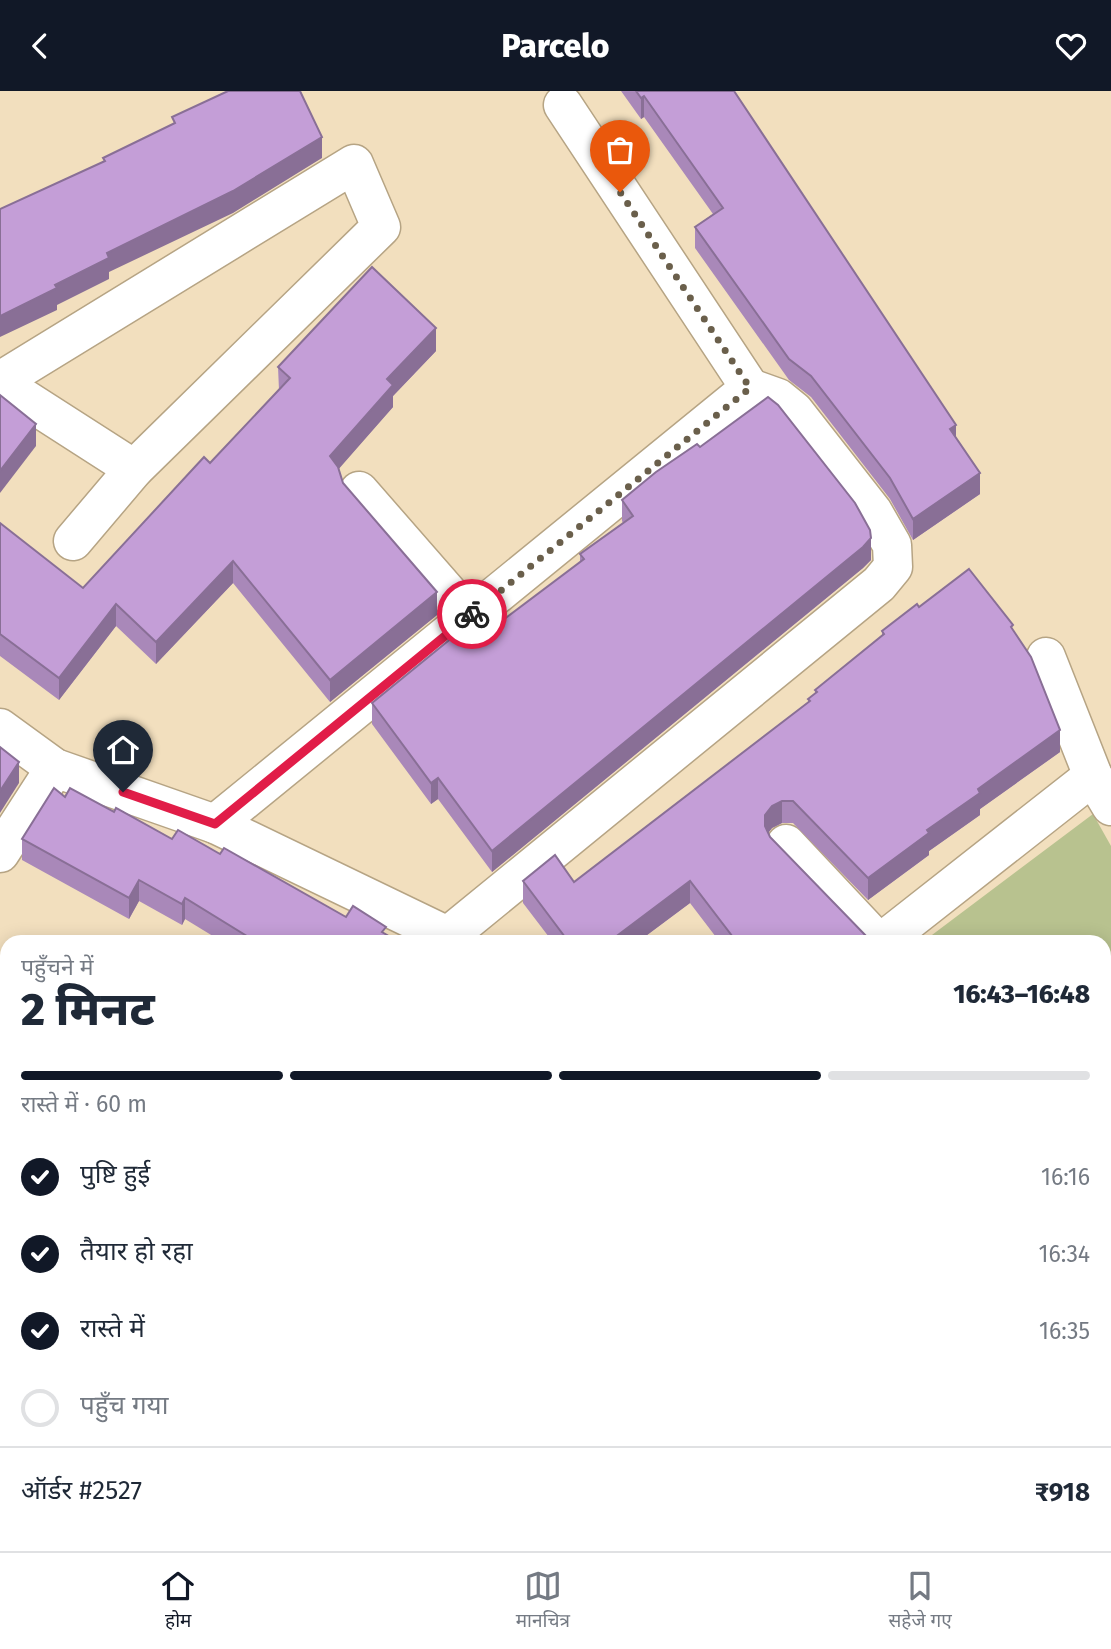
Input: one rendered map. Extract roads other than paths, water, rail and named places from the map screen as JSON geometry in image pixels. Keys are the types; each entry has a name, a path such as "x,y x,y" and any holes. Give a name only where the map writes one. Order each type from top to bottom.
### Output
{"street":[{"path":"459,935 879,584 893,567 892,545 873,512 794,411 778,398 750,388 563,105"},
{"path":"73,541 134,469 382,227 354,165 0,382 134,469"},
{"path":"215,824 750,388"},
{"path":"359,491 469,617"},
{"path":"892,935 1102,791 1046,656"},
{"path":"0,728 55,768 215,824 446,935"},
{"path":"0,853 55,768"},
{"path":"786,844 871,935"}]}
